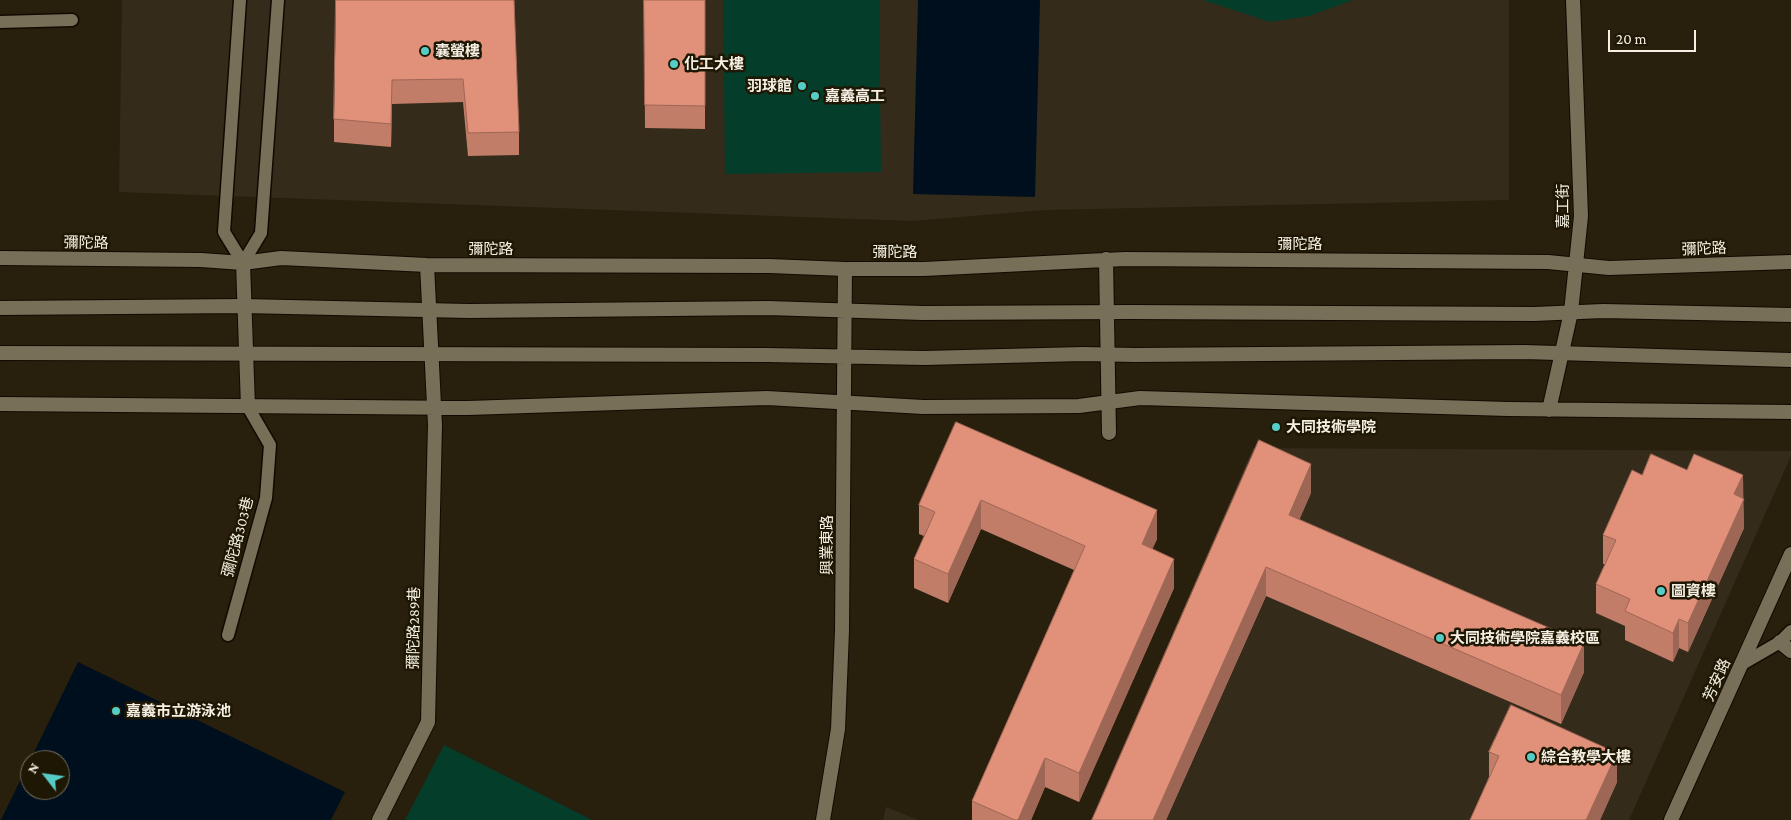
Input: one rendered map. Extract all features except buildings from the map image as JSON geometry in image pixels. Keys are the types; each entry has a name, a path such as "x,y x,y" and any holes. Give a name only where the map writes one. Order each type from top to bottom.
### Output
{"street":[{"name":"嘉工街","path":"1548,410 1571,312 1578,266 1581,216 1573,0"},
{"name":"彌陀路","path":"0,258 201,260 243,263 281,258 427,265 769,266 845,269 924,269 1106,259 1548,262 1609,268 1791,262"},
{"path":"1106,259 1109,433"},
{"path":"243,263 248,407"},
{"name":"彌陀路289巷","path":"379,820 428,722 435,425 427,265"},
{"name":"興業東路","path":"823,820 838,729 842,630 845,269"},
{"path":"0,308 244,306 429,310 768,308 924,313 1534,314 1571,312 1791,315"},
{"path":"0,354 245,352 844,356 1524,352 1791,360"},
{"path":"0,404 434,407 767,398 924,407 1080,406 1140,398 1548,410 1791,412"},
{"name":"芳安路","path":"1671,820 1791,554"},
{"path":"1780,642 1791,651"}],"lane":[{"path":"240,0 224,232 243,263 261,233 278,0"},
{"path":"0,22 72,20"},
{"name":"彌陀路303巷","path":"228,635 266,498 270,446 248,407"},
{"path":"1742,664 1780,642 1791,632"}],"shaded area":[{"name":"嘉義高工","path":"122,0 1509,0 1509,200 1044,210 912,221 119,192"},
{"name":"大同技術學院嘉義校區","path":"1253,448 1791,451 1791,456 1629,820 1092,820"},
{"path":"886,807 918,820 883,820"}],"green space":[{"name":"羽球館","path":"723,0 879,0 881,172 725,174"},
{"path":"1203,0 1353,0 1309,16 1270,22"},
{"path":"444,745 592,820 405,820"}],"water":[{"path":"918,0 1040,0 1035,197 913,194"},
{"name":"嘉義市立游泳池","path":"78,662 345,792 331,820 1,820 20,781 20,800 70,800 70,750 35,750"}],"place":[{"name":"囊螢樓","path":"425,51"},
{"name":"化工大樓","path":"674,64"},
{"name":"羽球館","path":"802,86"},
{"name":"嘉義高工","path":"815,96"},
{"name":"大同技術學院","path":"1276,427"},
{"name":"圖資樓","path":"1661,591"},
{"name":"大同技術學院嘉義校區","path":"1440,638"},
{"name":"嘉義市立游泳池","path":"116,711"},
{"name":"綜合教學大樓","path":"1531,757"}]}
